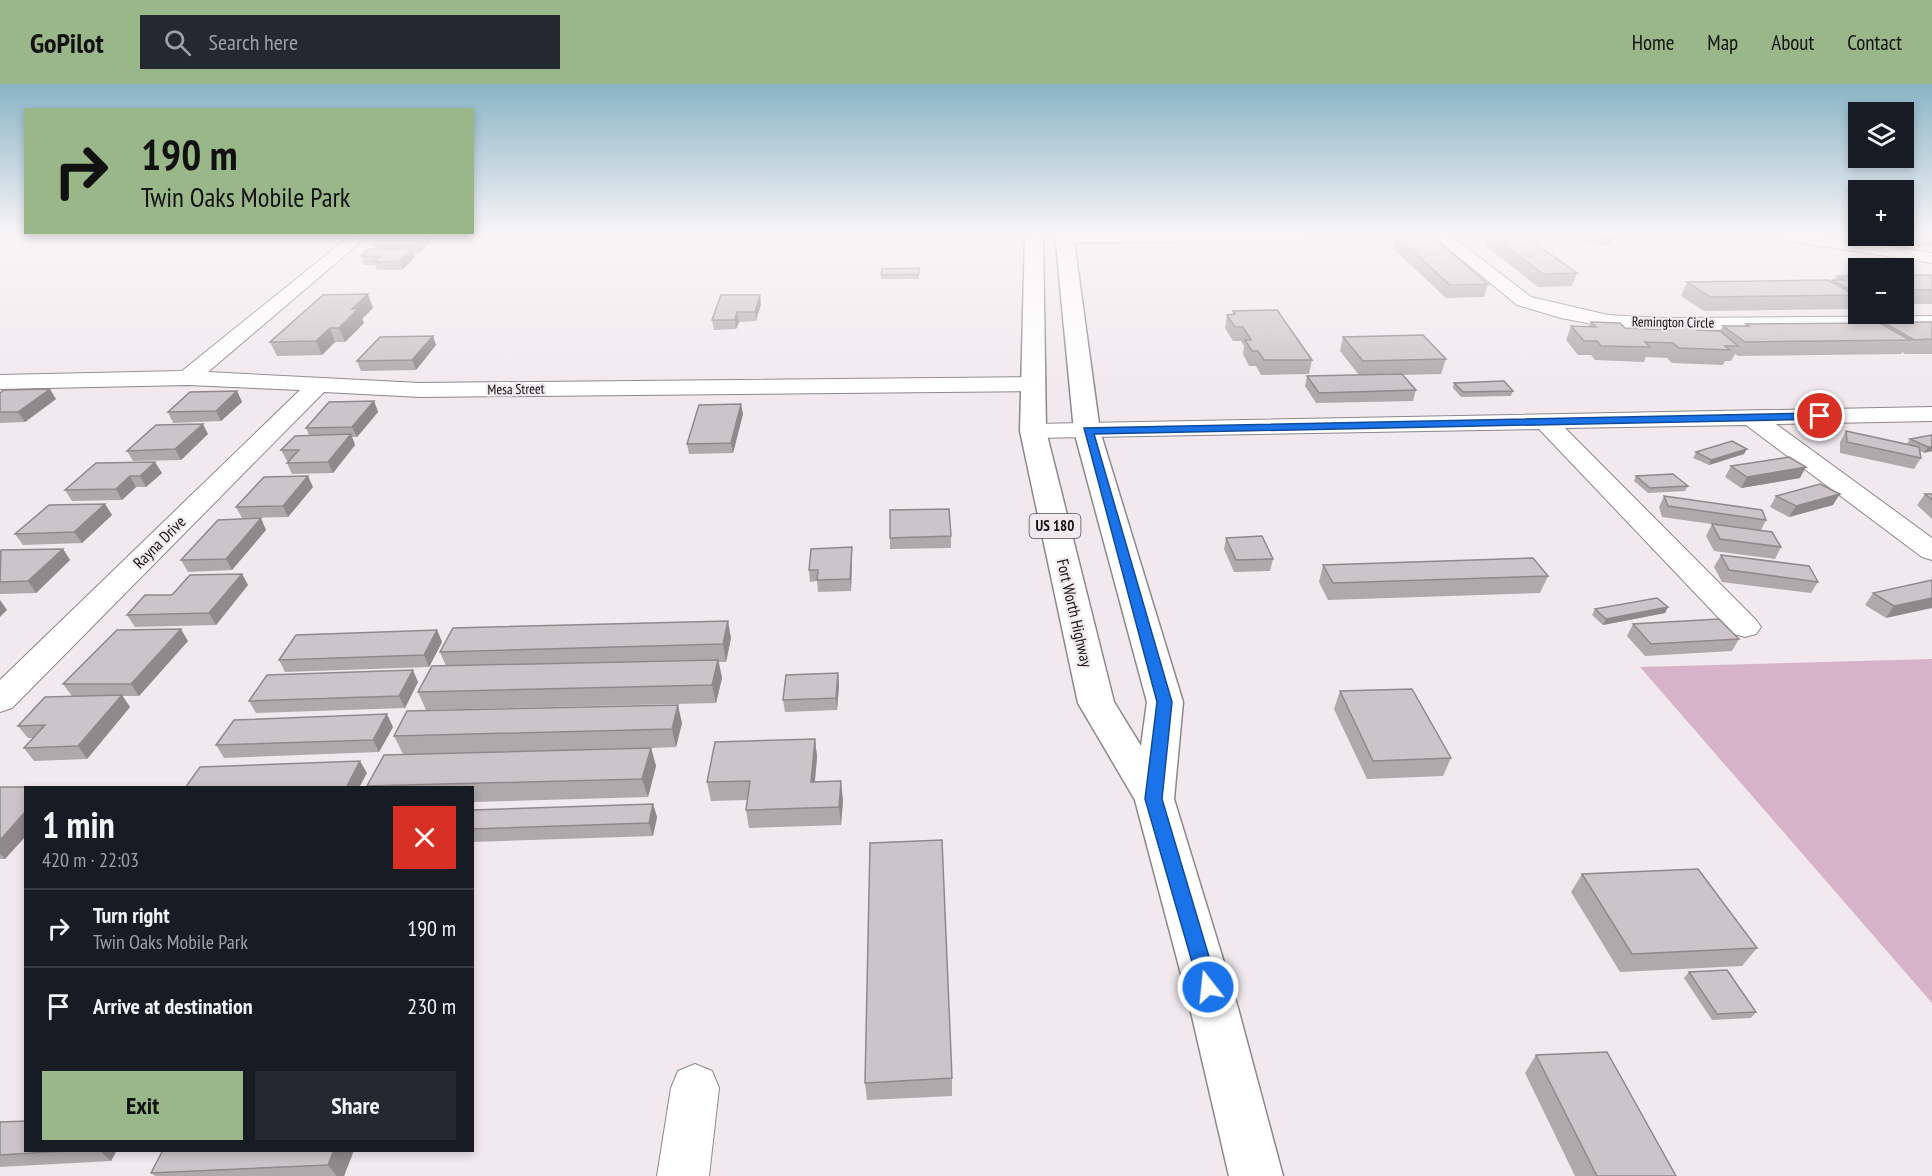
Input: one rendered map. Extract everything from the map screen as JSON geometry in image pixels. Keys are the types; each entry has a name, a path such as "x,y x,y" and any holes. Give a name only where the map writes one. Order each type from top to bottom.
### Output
{"main road":[{"name":"Fort Worth Highway","path":"1043,285 1032,384 1033,431 1096,703 1154,799 1214,1008 1256,1176"},
{"name":"Fort Worth Highway","path":"1064,285 1074,317 1088,431 1165,702 1154,799"}],"street":[{"path":"188,378 300,285"},
{"name":"Remington Circle","path":"1504,285 1524,301 1573,315 1608,321 1664,324 1932,322"},
{"name":"Mesa Street","path":"0,382 188,378 420,390 1032,384"},
{"name":"Rayna Drive","path":"0,700 319,384"},
{"path":"1033,431 1932,414"},
{"path":"1752,418 1932,551"},
{"path":"1545,421 1745,627"},
{"path":"683,1176 695,1088"}],"shaded area":[{"path":"1932,659 1932,1003 1640,667"}],"building":[{"path":"1692,285 1837,285 1848,291 1848,295 1710,297"},
{"path":"1914,285 1932,285 1932,290 1914,290"},
{"path":"368,294 352,309 358,309 339,328 330,328 316,341 270,342 323,295"},
{"path":"721,295 760,295 755,312 737,312 735,320 712,320"},
{"path":"1277,310 1312,360 1264,360 1258,351 1252,351 1245,340 1251,340 1243,327 1235,327 1227,315 1235,314 1233,311"},
{"path":"1591,322 1620,323 1625,328 1669,330 1663,325 1692,326 1697,330 1720,331 1738,346 1725,346 1730,350 1679,348 1673,343 1645,342 1650,347 1601,346 1597,341 1584,341 1571,326 1596,327"},
{"path":"1932,322 1932,339 1914,340 1886,324"},
{"path":"1746,324 1882,324 1910,340 1745,342 1723,326 1749,326"},
{"path":"1423,335 1446,359 1363,361 1343,337"},
{"path":"433,336 412,360 357,361 380,337"},
{"path":"1402,374 1416,390 1319,393 1307,376"},
{"path":"1504,381 1513,391 1463,392 1454,383"},
{"path":"50,389 18,412 0,412 0,393 4,390"},
{"path":"237,391 216,411 168,412 190,392"},
{"path":"374,401 352,427 306,428 329,402"},
{"path":"741,404 731,443 687,444 699,405"},
{"path":"203,424 175,449 127,451 156,425"},
{"path":"1846,431 1919,447 1921,458 1847,442"},
{"path":"351,434 328,462 287,463 299,450 281,450 295,436"},
{"path":"1932,435 1932,447 1910,439"},
{"path":"1732,441 1747,449 1711,460 1696,452"},
{"path":"1789,457 1806,467 1747,477 1731,466"},
{"path":"155,462 140,476 130,476 116,489 65,490 96,463"},
{"path":"1673,474 1688,486 1650,488 1636,476"},
{"path":"308,476 283,506 236,507 264,477"},
{"path":"1820,484 1840,494 1796,506 1776,496"},
{"path":"1664,496 1762,510 1766,520 1668,506"},
{"path":"105,504 74,532 15,534 49,505"},
{"path":"949,509 951,536 890,538 890,510"},
{"path":"261,518 226,559 181,560 218,520"},
{"path":"1712,524 1772,532 1781,547 1720,539"},
{"path":"1262,536 1273,559 1236,560 1226,538"},
{"path":"852,547 850,579 817,580 818,570 809,570 811,549"},
{"path":"63,549 28,581 0,582 1,550"},
{"path":"1721,555 1809,566 1818,582 1729,570"},
{"path":"1533,558 1548,576 1333,583 1323,565"},
{"path":"242,574 209,613 127,615 145,595 172,595 190,575"},
{"path":"1932,580 1932,598 1894,606 1873,593"},
{"path":"1657,598 1668,607 1606,619 1595,609"},
{"path":"1719,619 1739,639 1651,644 1633,624"},
{"path":"728,621 723,644 440,652 453,628"},
{"path":"181,629 131,684 63,684 117,630"},
{"path":"437,630 424,655 279,660 296,635"},
{"path":"718,660 712,685 418,692 432,666"},
{"path":"413,670 399,696 249,701 267,675"},
{"path":"838,673 836,698 783,700 786,675"},
{"path":"1412,689 1451,758 1373,761 1340,691"},
{"path":"122,695 78,746 24,748 45,725 18,726 45,697"},
{"path":"678,705 672,729 394,736 407,711"},
{"path":"387,714 373,740 216,745 234,720"},
{"path":"815,739 811,782 841,781 839,807 746,810 750,781 707,782 715,742"},
{"path":"651,748 642,779 367,786 384,755"},
{"path":"360,761 347,786 186,786 200,767"},
{"path":"0,787 24,787 24,813 0,840"},
{"path":"653,804 649,823 474,829 474,810"},
{"path":"942,840 952,1078 865,1083 870,843"},
{"path":"1698,869 1757,948 1632,954 1582,874"},
{"path":"1727,970 1756,1012 1717,1014 1689,972"},
{"path":"1607,1052 1676,1176 1597,1176 1536,1055"},
{"path":"24,1121 24,1152 49,1152 0,1155 0,1122"},
{"path":"162,1152 333,1152 328,1165 151,1173"}],"route":[{"path":"1208,987 1154,799 1165,702 1088,431 1820,416"}]}
